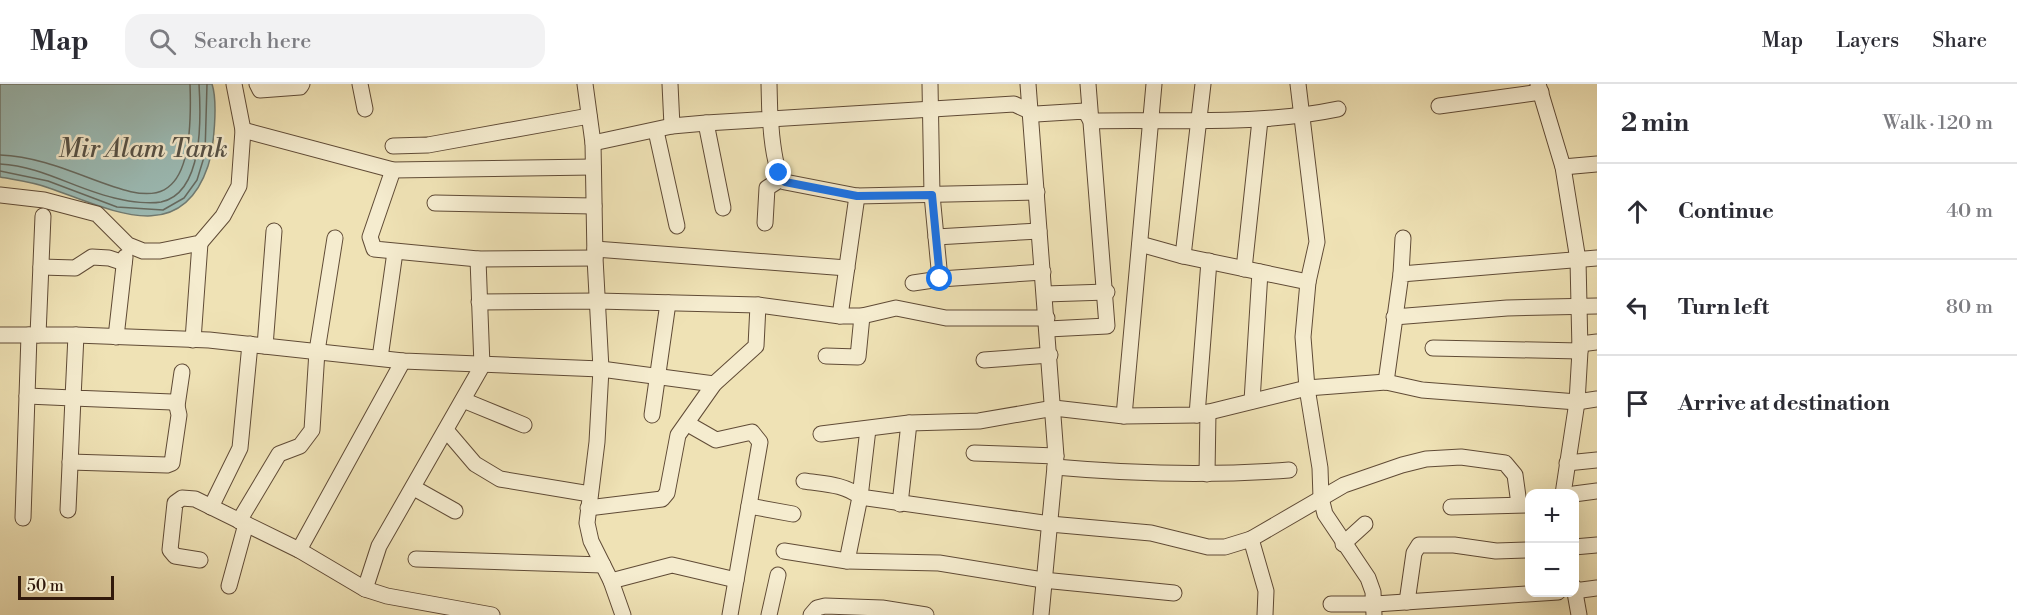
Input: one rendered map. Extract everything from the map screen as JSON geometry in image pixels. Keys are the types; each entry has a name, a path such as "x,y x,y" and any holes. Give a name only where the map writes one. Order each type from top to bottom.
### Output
{"street":[{"path":"0,195 44,200 97,214 128,245 143,251 160,251 200,243 224,216 238,186 243,130 234,84"},
{"path":"257,84 260,90 300,87 302,84"},
{"path":"360,84 365,109"},
{"path":"585,84 593,143 595,253 601,369 597,442 587,523 591,541 612,581 623,615"},
{"path":"670,84 672,126"},
{"path":"769,84 768,117 781,179"},
{"path":"930,84 932,195 940,279"},
{"path":"1028,84 1054,408 1055,462 1041,615"},
{"path":"479,302 597,301 758,305 840,316 862,316 896,308 946,318 1107,326 1107,292 1088,84"},
{"path":"1124,416 1154,84"},
{"path":"1183,256 1201,121 1203,84"},
{"path":"1298,84 1317,242 1308,282 1303,337 1307,388 1320,468 1321,498 1325,514 1368,579 1374,610"},
{"path":"1439,106 1539,88 1563,167 1578,260 1580,348 1577,402 1564,489"},
{"path":"593,143 672,126 768,117 1014,105 1036,114 1085,111 1091,121"},
{"path":"1091,121 1260,120 1302,116 1338,109"},
{"path":"393,146 428,145 589,116"},
{"path":"1244,268 1260,120"},
{"path":"706,123 723,208"},
{"path":"243,130 393,170 593,167"},
{"path":"656,131 677,225"},
{"path":"1563,167 1597,164"},
{"path":"393,170 370,237 374,249 478,259 595,253 847,268"},
{"path":"765,223 768,188 781,179 857,196 1037,192"},
{"path":"840,316 857,196"},
{"path":"435,203 594,206"},
{"path":"22,518 27,396 41,267 43,216"},
{"path":"212,507 240,448 258,345 274,231"},
{"path":"936,237 1039,231"},
{"path":"229,586 242,522 279,454 300,446 312,430 317,351 335,238"},
{"path":"1386,382 1401,274 1403,238"},
{"path":"193,340 200,243"},
{"path":"1140,244 1183,256 1308,282"},
{"path":"380,358 394,252"},
{"path":"41,267 75,268 92,257 125,260 116,337"},
{"path":"1401,274 1597,258"},
{"path":"364,589 379,546 482,366 478,259"},
{"path":"1207,474 1203,414 1209,261"},
{"path":"913,283 1043,272"},
{"path":"1252,401 1260,272"},
{"path":"1045,294 1107,292"},
{"path":"652,415 668,303"},
{"path":"446,430 475,464 500,479 589,501 662,499 667,493 676,440 714,384 756,346 758,305"},
{"path":"1394,317 1507,308 1597,306"},
{"path":"826,356 858,357 862,316"},
{"path":"0,335 75,335 193,340 403,361 482,366 601,369 714,384"},
{"path":"68,510 75,335"},
{"path":"1433,348 1580,348 1597,342"},
{"path":"984,360 1050,355"},
{"path":"299,550 403,361"},
{"path":"70,462 167,465 172,463 182,372"},
{"path":"820,434 909,423 979,421 1054,408 1124,416 1203,414 1307,388 1386,382 1422,390 1577,402 1597,399"},
{"path":"27,396 172,402 177,406"},
{"path":"463,399 524,425"},
{"path":"900,504 909,423"},
{"path":"688,424 716,440 743,433 756,434 760,442 730,615"},
{"path":"847,561 860,497 868,429"},
{"path":"975,453 1123,473 1207,474 1289,470"},
{"path":"804,481 841,487 852,490 860,497 900,504 1050,524 1151,533 1208,547 1225,547 1251,539 1300,513 1344,485 1426,459 1461,457 1491,460 1511,467 1524,505 1451,507"},
{"path":"1567,463 1597,460"},
{"path":"414,488 455,511"},
{"path":"1579,493 1597,491"},
{"path":"200,560 175,556 170,550 175,503 182,498 195,499 299,550 364,589 387,596 492,615"},
{"path":"749,506 793,514"},
{"path":"1343,544 1365,524"},
{"path":"1251,539 1266,591 1265,615"},
{"path":"1407,602 1414,553 1419,545 1444,544 1496,551 1525,549"},
{"path":"1579,547 1597,545"},
{"path":"784,551 847,561 939,563 1043,580 1174,593"},
{"path":"416,559 603,565"},
{"path":"612,581 672,565 736,580"},
{"path":"769,615 778,575"},
{"path":"1579,590 1597,588"},
{"path":"1332,604 1374,610 1407,602 1525,594"},
{"path":"1576,597 1579,615"},
{"path":"811,615 817,608 825,606 882,608 926,615"}],"water":[{"name":"Mir Alam Tank","path":"0,84 212,84 215,102 212,148 208,166 196,192 180,207 161,215 140,216 95,205 43,186 0,177"}],"route":[{"path":"779,173 785,182 857,196 932,195 940,279"}]}
